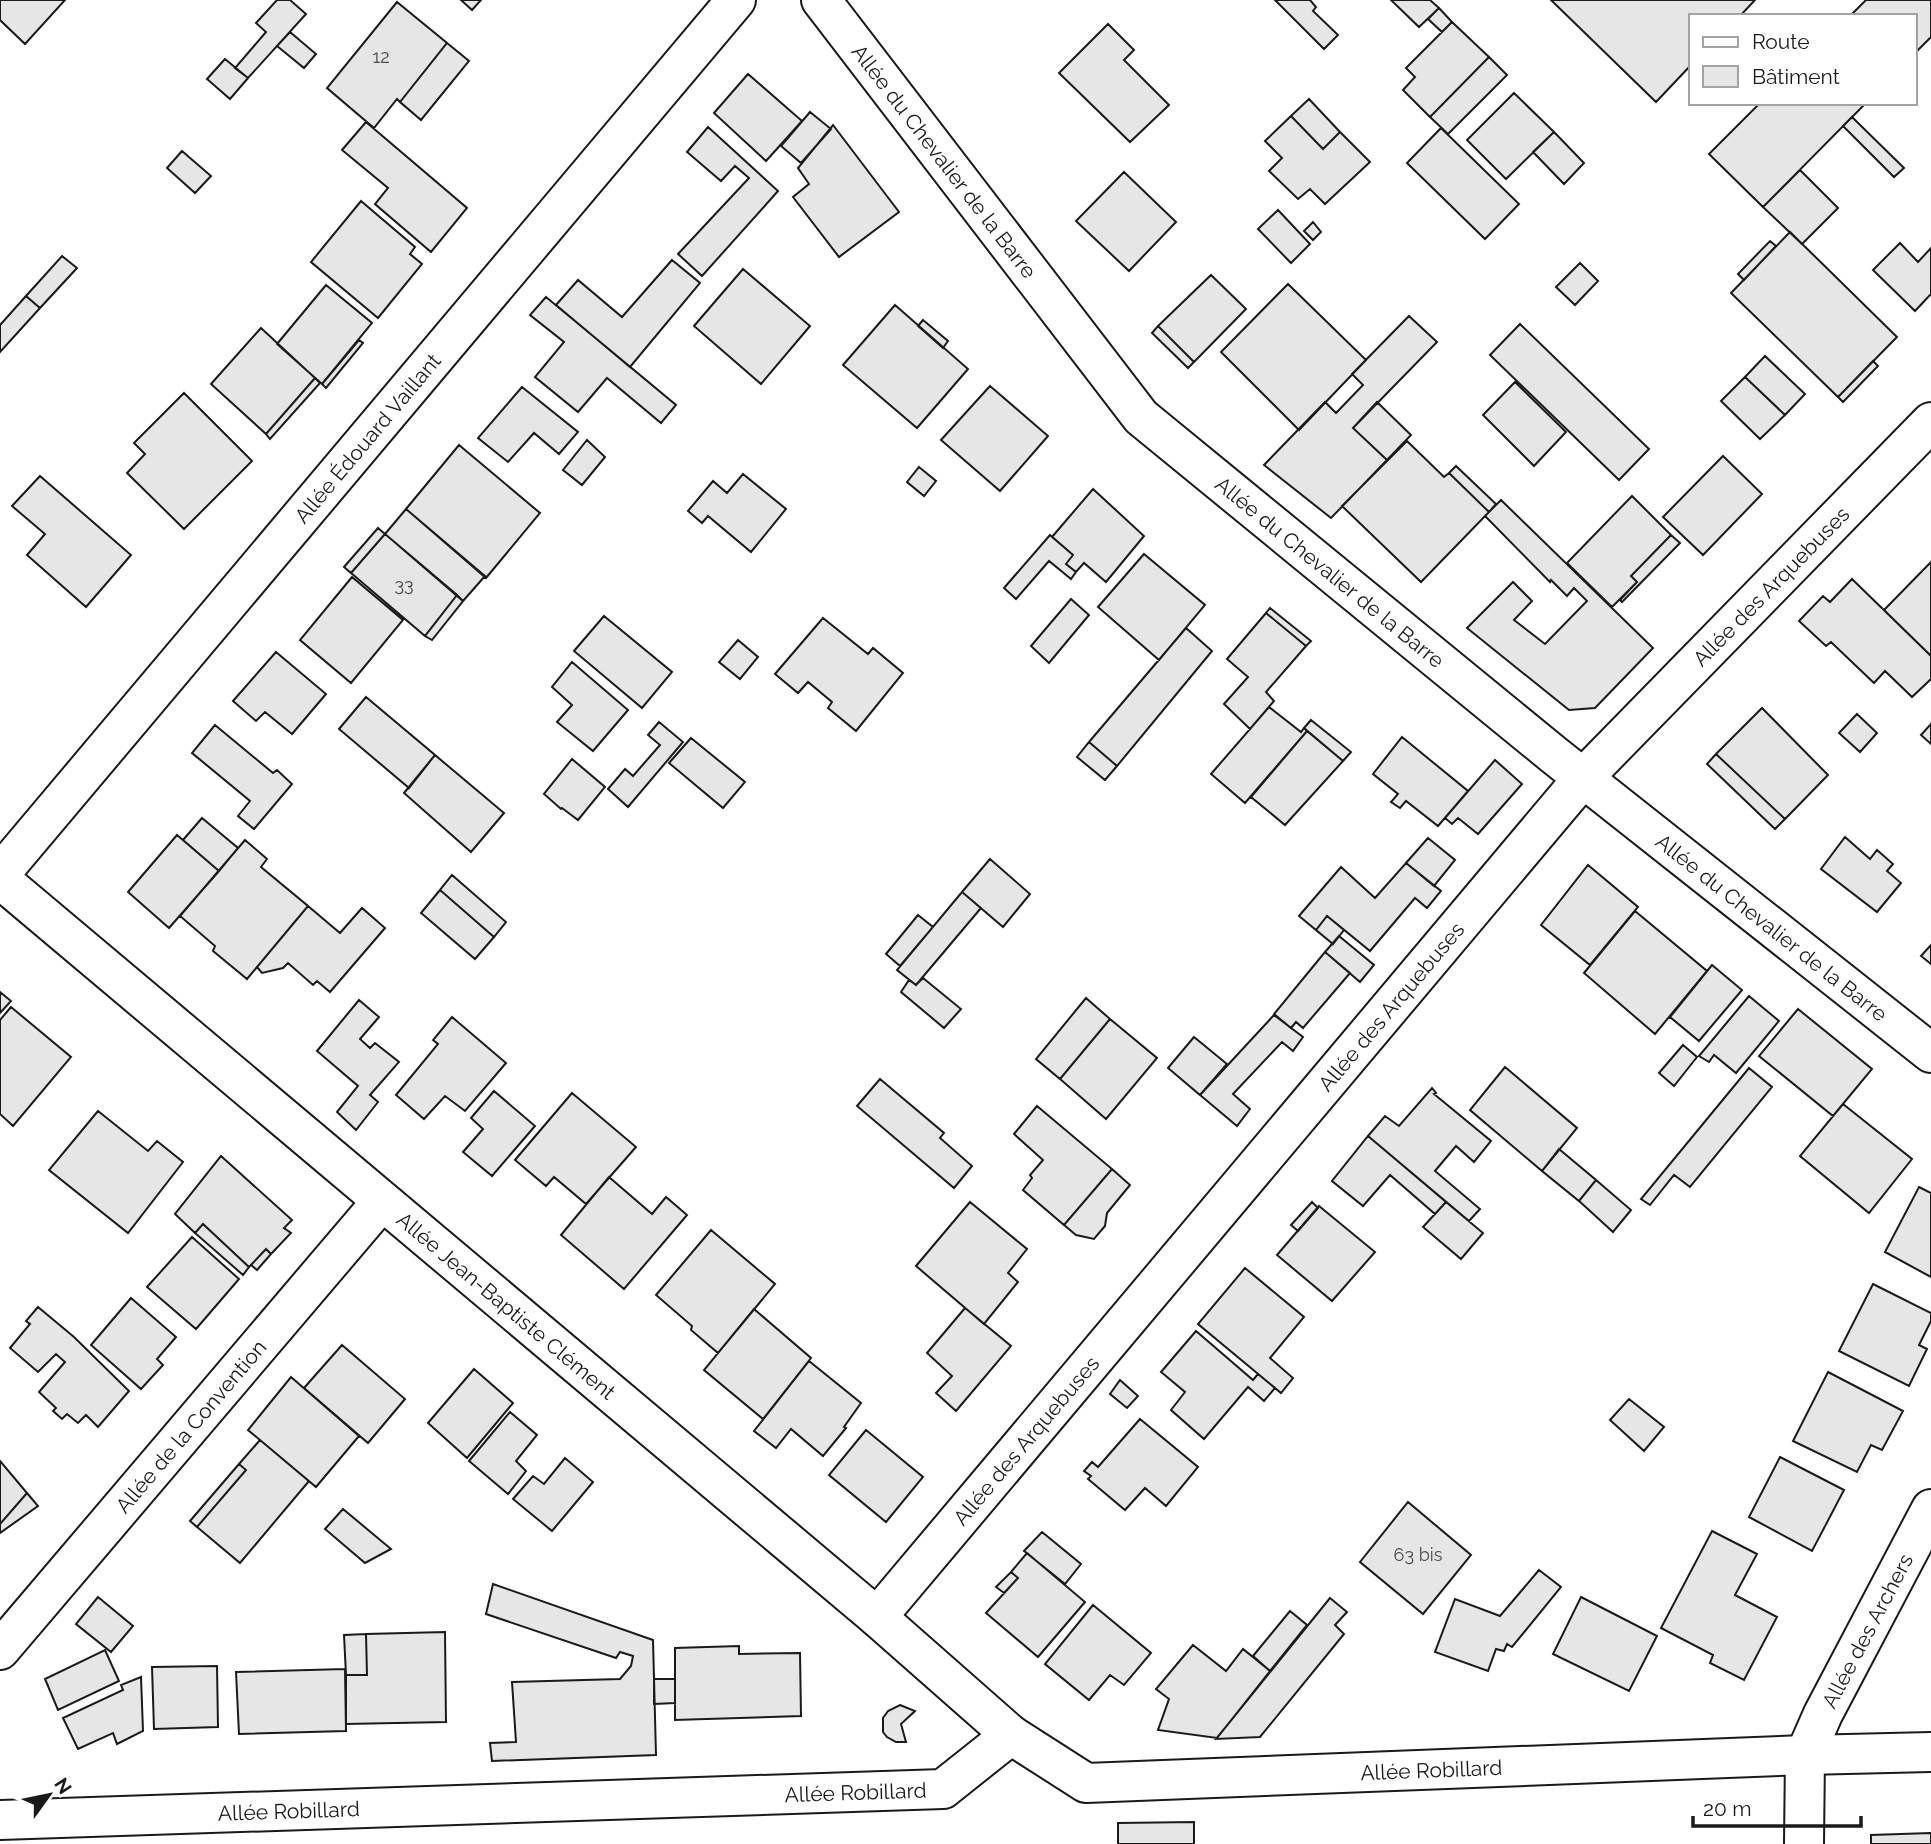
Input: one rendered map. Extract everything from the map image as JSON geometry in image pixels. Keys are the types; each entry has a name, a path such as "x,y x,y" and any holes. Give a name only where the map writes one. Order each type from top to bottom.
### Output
{"street":[{"name":"Allée Édouard Vaillant","path":"0,877 736,0"},
{"name":"Allée du Chevalier de la Barre","path":"821,0 1141,416 1222,486 1583,778 1931,1053"},
{"name":"Allée des Arquebuses","path":"877,1617 1583,778 1931,422"},
{"name":"Allée Jean-Baptiste Clément","path":"0,877 877,1617 1010,1735"},
{"name":"Allée de la Convention","path":"0,1650 382,1201"},
{"name":"Allée des Archers","path":"1805,1755 1823,1714 1931,1509"},
{"name":"Allée Robillard","path":"0,1820 124,1829 943,1789 1010,1735 1086,1783 1931,1752"},
{"path":"1804,1844 1805,1755"}],"building":[{"path":"0,0 65,0 25,44 0,20"},
{"path":"277,0 290,0 306,14 248,78 235,68 266,32 256,23"},
{"path":"461,0 481,0 472,10"},
{"path":"1275,0 1310,0 1316,7 1313,11 1338,35 1324,49"},
{"path":"1391,0 1430,0 1439,8 1419,27"},
{"path":"1551,0 1755,0 1742,14 1689,14 1689,67 1656,102"},
{"path":"1866,0 1931,0 1931,37 1917,51 1917,14 1852,14"},
{"path":"397,2 447,43 400,102 397,99 374,128 327,88"},
{"path":"1439,8 1452,22 1442,32 1428,19"},
{"path":"1452,22 1489,57 1430,117 1403,90 1415,77 1406,68"},
{"path":"1108,24 1134,50 1124,60 1169,105 1130,142 1059,73"},
{"path":"290,32 316,54 304,68 277,46"},
{"path":"447,43 469,61 421,120 400,102"},
{"path":"1489,57 1507,75 1448,134 1430,117"},
{"path":"225,59 248,78 230,99 207,79"},
{"path":"748,74 802,121 766,161 714,113"},
{"path":"1514,93 1554,132 1506,179 1467,140"},
{"path":"1309,99 1340,132 1323,149 1291,116"},
{"path":"1758,105 1864,105 1763,207 1709,154"},
{"path":"810,112 831,129 801,163 781,146"},
{"path":"1291,116 1323,149 1340,132 1370,162 1325,204 1310,189 1298,199 1269,171 1282,158 1265,141"},
{"path":"1852,117 1904,168 1894,177 1843,126"},
{"path":"366,122 467,208 431,252 375,204 388,188 342,150"},
{"path":"833,125 899,212 839,257 793,197 809,184 798,168"},
{"path":"708,127 778,191 702,276 678,254 749,178 735,166 721,181 687,152"},
{"path":"1441,128 1519,204 1485,239 1407,163"},
{"path":"1554,132 1584,163 1564,184 1533,152"},
{"path":"182,151 211,176 195,193 167,168"},
{"path":"1800,170 1838,208 1802,244 1763,207"},
{"path":"1124,172 1176,222 1129,271 1076,221"},
{"path":"361,201 415,247 410,254 422,264 378,318 311,262"},
{"path":"1278,210 1310,244 1291,263 1258,229"},
{"path":"1313,222 1321,232 1313,240 1304,231"},
{"path":"1790,232 1897,337 1838,397 1731,293"},
{"path":"1770,241 1776,246 1744,280 1738,274"},
{"path":"1900,243 1918,262 1931,248 1931,294 1915,311 1873,270"},
{"path":"62,256 77,268 40,308 26,296"},
{"path":"672,260 700,283 630,367 556,305 578,280 622,317"},
{"path":"1580,263 1598,281 1575,305 1556,287"},
{"path":"743,269 810,326 761,384 694,326"},
{"path":"1211,275 1246,309 1194,362 1158,326"},
{"path":"1288,284 1366,360 1299,430 1221,352"},
{"path":"326,285 372,323 322,384 277,344"},
{"path":"26,296 40,308 0,352 0,325"},
{"path":"546,297 676,405 661,423 607,378 578,412 535,377 564,342 530,315"},
{"path":"895,305 968,369 917,428 843,365"},
{"path":"1409,316 1437,342 1353,428 1387,460 1331,518 1264,465 1325,402 1336,413 1363,385 1352,374"},
{"path":"923,320 948,341 943,348 918,326"},
{"path":"1520,324 1649,449 1619,480 1490,355"},
{"path":"1158,326 1194,362 1188,368 1152,333"},
{"path":"261,328 315,378 266,434 211,384"},
{"path":"359,340 363,343 326,388 322,384"},
{"path":"1765,356 1805,394 1785,415 1745,377"},
{"path":"1873,361 1878,366 1843,402 1838,397"},
{"path":"1745,377 1785,415 1760,439 1721,401"},
{"path":"315,378 320,383 270,439 266,434"},
{"path":"1515,382 1566,432 1534,466 1483,415"},
{"path":"990,386 1048,436 1000,491 941,440"},
{"path":"522,387 578,432 559,454 534,433 508,462 478,438"},
{"path":"184,393 252,461 184,529 127,473 145,454 134,443"},
{"path":"1377,402 1411,435 1387,460 1353,428"},
{"path":"587,440 605,457 582,485 563,470"},
{"path":"1407,441 1444,477 1449,473 1489,512 1421,582 1342,506"},
{"path":"459,445 540,513 486,578 406,509"},
{"path":"1723,456 1762,494 1703,555 1663,517"},
{"path":"1456,466 1496,504 1489,512 1449,473"},
{"path":"919,467 936,481 924,496 907,482"},
{"path":"743,474 786,509 751,552 708,516 702,523 688,511 713,481 727,493"},
{"path":"40,476 131,555 86,607 27,555 45,534 12,506"},
{"path":"1093,489 1144,536 1106,582 1084,563 1076,572 1066,564 1073,555 1052,537"},
{"path":"1632,496 1671,535 1631,576 1637,582 1612,607 1567,563"},
{"path":"1501,500 1653,648 1595,708 1569,710 1467,628 1513,582 1532,601 1514,620 1545,644 1587,601 1574,588 1567,596 1551,580 1550,582 1485,516"},
{"path":"406,509 485,576 463,601 385,534"},
{"path":"378,528 385,534 351,573 344,567"},
{"path":"385,534 457,595 425,636 351,573"},
{"path":"1050,535 1073,555 1066,564 1076,572 1071,579 1049,561 1016,599 1004,588"},
{"path":"1671,535 1680,543 1622,602 1620,600 1637,582 1631,576"},
{"path":"1144,554 1205,605 1159,660 1098,607"},
{"path":"1931,562 1931,656 1884,610"},
{"path":"352,577 403,620 351,683 300,640"},
{"path":"1852,579 1931,656 1931,679 1912,697 1885,671 1874,683 1831,642 1826,646 1799,621 1823,596 1830,602"},
{"path":"457,595 463,601 432,640 425,636"},
{"path":"1071,599 1089,615 1049,663 1031,646"},
{"path":"1270,608 1311,641 1306,646 1266,613"},
{"path":"1266,613 1306,646 1266,692 1274,701 1250,729 1224,704 1248,677 1227,659"},
{"path":"604,616 672,672 642,708 574,651"},
{"path":"823,618 868,654 873,648 903,673 856,731 828,708 832,702 808,682 798,693 775,674"},
{"path":"1186,628 1212,651 1117,766 1089,742"},
{"path":"738,640 758,657 740,679 719,662"},
{"path":"276,652 326,694 292,734 265,712 256,721 233,701"},
{"path":"572,662 628,710 593,751 557,722 572,705 552,687"},
{"path":"366,697 435,755 409,788 339,729"},
{"path":"1269,707 1301,732 1304,728 1307,731 1245,803 1211,774"},
{"path":"1762,708 1828,775 1785,819 1716,754"},
{"path":"1857,714 1877,733 1860,752 1839,733"},
{"path":"1311,720 1351,752 1343,761 1304,728"},
{"path":"659,722 683,742 628,807 608,789 625,769 633,776 660,745 648,735"},
{"path":"1931,724 1931,744 1921,735"},
{"path":"215,725 273,773 277,770 292,784 254,829 238,816 250,801 192,753"},
{"path":"1307,731 1343,761 1285,825 1251,797"},
{"path":"1402,737 1468,791 1438,826 1406,801 1400,808 1391,802 1398,794 1373,774"},
{"path":"691,738 745,782 723,808 669,763"},
{"path":"1089,742 1117,766 1105,780 1077,757"},
{"path":"1716,754 1785,819 1775,829 1707,764"},
{"path":"435,755 504,813 471,852 404,793"},
{"path":"572,759 605,787 578,820 544,794"},
{"path":"1495,760 1522,784 1478,834 1458,818 1452,824 1445,818"},
{"path":"202,818 238,848 219,871 183,840"},
{"path":"177,835 219,871 169,928 128,892"},
{"path":"1845,837 1870,859 1877,850 1893,864 1887,871 1901,883 1877,912 1821,869"},
{"path":"1428,838 1455,860 1434,886 1406,863"},
{"path":"245,840 267,859 261,867 308,906 247,979 213,951 215,946 180,916"},
{"path":"990,859 1030,894 1003,927 962,892"},
{"path":"1406,863 1441,891 1427,908 1415,898 1370,951 1327,916 1316,930 1299,916 1341,867 1375,898"},
{"path":"1588,865 1638,907 1590,965 1541,925"},
{"path":"452,875 506,922 494,937 440,890"},
{"path":"440,890 494,937 475,959 421,913"},
{"path":"962,892 981,908 916,985 897,970"},
{"path":"308,906 340,933 362,908 385,928 330,992 317,981 313,985 288,963 283,968 262,973 257,967"},
{"path":"1635,911 1707,971 1655,1034 1584,973"},
{"path":"918,915 933,927 900,966 886,954"},
{"path":"1327,916 1344,930 1333,944 1316,930"},
{"path":"1339,936 1374,965 1360,982 1325,952"},
{"path":"1931,945 1931,964 1921,956"},
{"path":"1325,952 1350,973 1303,1028 1296,1022 1291,1028 1274,1014"},
{"path":"1712,965 1742,990 1699,1041 1670,1017"},
{"path":"923,978 961,1009 944,1028 901,992 909,980 916,985"},
{"path":"0,992 11,1001 0,1013"},
{"path":"1749,996 1779,1021 1736,1073 1714,1055 1709,1062 1699,1056"},
{"path":"1086,998 1110,1019 1060,1079 1036,1059"},
{"path":"359,1000 379,1017 360,1039 370,1048 375,1043 399,1062 370,1095 378,1102 356,1130 337,1112 358,1086 317,1051"},
{"path":"11,1007 71,1057 13,1126 0,1114 0,1020"},
{"path":"1798,1009 1872,1069 1833,1116 1759,1056"},
{"path":"1274,1015 1303,1037 1293,1051 1282,1042 1233,1094 1250,1109 1237,1126 1200,1095"},
{"path":"452,1017 506,1063 465,1111 445,1096 424,1119 396,1095 438,1044 433,1040"},
{"path":"1110,1019 1157,1058 1106,1119 1060,1079"},
{"path":"1194,1037 1227,1064 1200,1095 1168,1068"},
{"path":"1683,1045 1697,1057 1674,1086 1659,1073"},
{"path":"1505,1067 1577,1128 1542,1171 1470,1110"},
{"path":"1749,1068 1772,1087 1690,1187 1674,1175 1650,1205 1641,1199"},
{"path":"880,1079 944,1133 940,1138 972,1166 954,1188 857,1106"},
{"path":"1432,1088 1436,1093 1434,1094 1491,1141 1474,1162 1456,1146 1435,1171 1480,1209 1469,1221 1368,1136 1385,1116 1399,1126"},
{"path":"494,1091 535,1126 492,1176 463,1152 483,1129 471,1118"},
{"path":"572,1093 636,1147 586,1204 554,1177 546,1186 515,1160"},
{"path":"1843,1104 1912,1159 1869,1213 1800,1156"},
{"path":"1037,1106 1112,1169 1064,1225 1023,1190 1032,1178 1030,1175 1043,1160 1014,1134"},
{"path":"98,1111 148,1151 157,1141 183,1162 128,1233 49,1170"},
{"path":"1368,1136 1446,1202 1435,1214 1390,1175 1363,1206 1332,1181"},
{"path":"1559,1149 1596,1180 1579,1201 1542,1171"},
{"path":"221,1156 292,1220 284,1228 291,1233 271,1254 266,1249 249,1267 203,1224 195,1233 175,1214"},
{"path":"1112,1169 1130,1185 1107,1213 1105,1226 1094,1239 1076,1235 1064,1225"},
{"path":"609,1177 652,1214 666,1197 687,1215 624,1289 561,1235"},
{"path":"1596,1180 1631,1210 1613,1232 1579,1201"},
{"path":"1919,1187 1931,1193 1931,1277 1885,1252"},
{"path":"970,1202 1027,1249 1008,1273 1018,1282 984,1324 916,1266"},
{"path":"1312,1202 1318,1208 1298,1231 1291,1225"},
{"path":"1446,1202 1483,1233 1461,1259 1423,1227"},
{"path":"1319,1206 1375,1252 1332,1301 1277,1255"},
{"path":"203,1224 249,1267 243,1275 195,1233"},
{"path":"711,1230 775,1284 718,1353 656,1295"},
{"path":"192,1237 239,1279 196,1329 147,1287"},
{"path":"266,1249 271,1254 257,1270 251,1265"},
{"path":"1245,1268 1304,1317 1270,1358 1293,1378 1281,1393 1198,1324"},
{"path":"1873,1284 1931,1313 1931,1321 1919,1345 1927,1349 1909,1386 1839,1351"},
{"path":"131,1298 176,1337 157,1359 163,1365 141,1389 91,1345"},
{"path":"38,1307 74,1337 129,1391 98,1427 86,1415 78,1423 67,1414 62,1419 53,1411 56,1408 39,1392 65,1362 56,1354 38,1372 10,1348 30,1324 26,1321"},
{"path":"965,1308 1011,1346 956,1411 936,1393 952,1376 927,1353"},
{"path":"754,1309 811,1358 763,1419 704,1370"},
{"path":"1196,1331 1253,1380 1258,1374 1275,1388 1264,1401 1248,1387 1204,1439 1171,1410 1185,1392 1161,1372"},
{"path":"342,1345 405,1399 368,1443 304,1388"},
{"path":"809,1361 861,1403 844,1427 846,1428 823,1456 791,1429 776,1448 754,1431"},
{"path":"474,1369 513,1403 467,1458 428,1423"},
{"path":"1828,1372 1903,1411 1882,1450 1871,1445 1857,1472 1793,1441"},
{"path":"291,1377 359,1436 316,1487 248,1430"},
{"path":"1120,1380 1138,1396 1127,1408 1110,1394"},
{"path":"1629,1399 1664,1427 1644,1451 1610,1420"},
{"path":"510,1412 537,1435 516,1461 526,1471 508,1494 469,1461"},
{"path":"1140,1419 1198,1467 1166,1506 1145,1488 1125,1510 1088,1479 1091,1476 1084,1471 1092,1462 1098,1467"},
{"path":"866,1430 923,1477 886,1522 829,1475"},
{"path":"260,1440 309,1481 240,1563 197,1527 246,1470 239,1464"},
{"path":"1780,1457 1844,1490 1812,1551 1749,1517"},
{"path":"565,1458 593,1482 552,1531 513,1499 533,1476 544,1484"},
{"path":"0,1461 27,1493 0,1524"},
{"path":"239,1464 246,1470 197,1527 190,1521"},
{"path":"27,1493 38,1506 0,1533 0,1524"},
{"path":"1408,1502 1471,1555 1423,1614 1360,1562"},
{"path":"343,1509 391,1549 365,1563 325,1529"},
{"path":"1712,1531 1757,1554 1735,1595 1777,1617 1744,1680 1710,1663 1713,1655 1661,1628"},
{"path":"1042,1532 1081,1564 1065,1584 1024,1551"},
{"path":"1027,1553 1085,1602 1038,1657 986,1613 1018,1578 1011,1572"},
{"path":"1539,1570 1561,1587 1512,1647 1507,1644 1504,1651 1496,1649 1488,1671 1435,1652 1455,1599 1500,1616"},
{"path":"1011,1572 1018,1578 1004,1593 996,1587"},
{"path":"493,1584 653,1640 656,1755 492,1761 490,1743 516,1742 512,1682 620,1679 631,1666 633,1656 620,1652 616,1658 486,1614"},
{"path":"98,1597 133,1626 111,1652 76,1624"},
{"path":"1581,1597 1657,1636 1629,1691 1553,1654"},
{"path":"1330,1598 1347,1612 1335,1625 1344,1634 1260,1737 1216,1739"},
{"path":"1093,1605 1151,1653 1124,1685 1110,1675 1089,1700 1045,1664"},
{"path":"1290,1611 1307,1625 1270,1671 1253,1656"},
{"path":"445,1632 446,1722 346,1724 346,1675 367,1675 366,1634"},
{"path":"366,1634 367,1675 346,1675 344,1635"},
{"path":"1193,1645 1226,1671 1243,1649 1270,1671 1217,1738 1158,1730 1169,1699 1156,1689"},
{"path":"739,1646 739,1654 800,1653 801,1716 675,1720 675,1648"},
{"path":"105,1650 119,1681 58,1710 45,1679"},
{"path":"217,1666 218,1727 154,1729 152,1667"},
{"path":"345,1669 346,1731 239,1734 236,1672"},
{"path":"141,1677 143,1731 117,1744 113,1733 78,1749 63,1718 123,1690 121,1685"},
{"path":"654,1679 675,1679 675,1703 654,1704"},
{"path":"900,1705 915,1711 901,1724 906,1742 896,1742 883,1732 883,1718 888,1711"},
{"path":"1194,1822 1194,1844 1118,1844 1118,1823"},
{"path":"1931,1833 1931,1844 1871,1844 1871,1835"}]}
